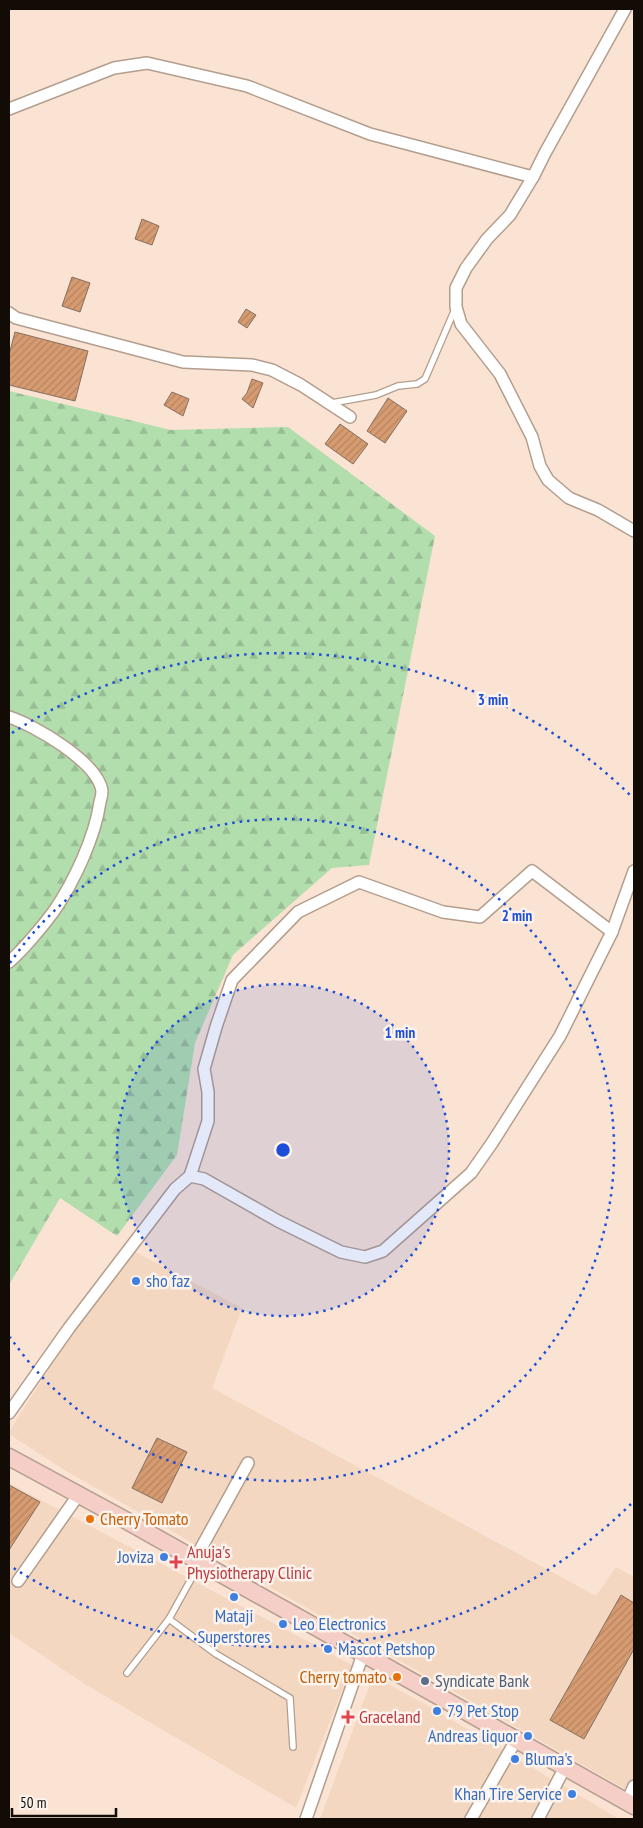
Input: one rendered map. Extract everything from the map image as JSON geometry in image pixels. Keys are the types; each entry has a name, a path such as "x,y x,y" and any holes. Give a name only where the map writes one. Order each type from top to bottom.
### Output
{"main road":[{"path":"9,1457 631,1804"}],"street":[{"path":"625,9 533,177 510,215 486,239 466,268 456,288 456,307 461,324 500,374 532,437 540,466 548,480 570,498 598,510 634,531"},
{"path":"9,109 114,68 146,63 247,86 370,134 533,177"},
{"path":"9,313 16,318 183,362 252,365 272,370 301,385 350,417"},
{"path":"9,717 54,740 78,757 97,779 102,791 97,821 78,866 54,911 9,962"},
{"path":"9,1413 69,1328 174,1189 190,1176 208,1121 208,1092 204,1069 232,980 298,912 359,882 443,912 480,916 532,871 612,932"},
{"path":"190,1176 204,1179 278,1221 341,1252 365,1257 383,1251 449,1194 476,1166 492,1143 560,1036 612,932 634,871"},
{"path":"198,1561 248,1463"},
{"path":"18,1581 78,1494"},
{"path":"306,1819 363,1654"},
{"path":"471,1819 516,1740"},
{"path":"538,1819 565,1767"},
{"path":"631,1804 634,1786"}],"lane":[{"path":"330,404 376,394 398,386 417,384 425,379 456,307"},
{"path":"127,1673 169,1619 198,1561"},
{"path":"169,1619 216,1654 290,1698 293,1747"}],"shaded area":[{"path":"126,1247 242,1308 212,1388 596,1596 616,1567 634,1577 634,1794 66,1471 9,1434"},
{"path":"9,1483 352,1665 296,1808 83,1683 9,1633"},
{"path":"373,1676 425,1704 619,1819 320,1819"}],"green space":[{"path":"9,391 171,430 288,427 435,536 369,865 332,868 233,955 195,1043 177,1155 117,1236 60,1198 9,1285"}],"building":[{"path":"142,219 159,226 152,245 135,239"},
{"path":"72,277 90,283 80,312 62,306"},
{"path":"246,309 256,315 247,328 238,322"},
{"path":"15,332 88,351 75,401 9,385 9,355"},
{"path":"252,379 263,383 253,408 242,399 247,393"},
{"path":"172,392 189,399 183,416 164,405"},
{"path":"388,398 407,411 385,443 367,431"},
{"path":"340,424 368,444 353,464 325,444"},
{"path":"157,1438 187,1452 162,1503 132,1488"},
{"path":"9,1485 40,1502 9,1550"},
{"path":"621,1595 634,1603 634,1649 584,1739 550,1720"}],"place":[{"name":"sho faz","path":"136,1281"},
{"name":"Cherry Tomato","path":"90,1519"},
{"name":"Joviza","path":"164,1557"},
{"name":"Anuja's Physiotherapy Clinic","path":"176,1562"},
{"name":"Mataji Superstores","path":"234,1597"},
{"name":"Leo Electronics","path":"283,1624"},
{"name":"Mascot Petshop","path":"328,1649"},
{"name":"Cherry tomato","path":"397,1677"},
{"name":"Syndicate Bank","path":"425,1681"},
{"name":"79 Pet Stop","path":"437,1711"},
{"name":"Graceland","path":"348,1717"},
{"name":"Andreas liquor","path":"528,1736"},
{"name":"Bluma's","path":"515,1759"},
{"name":"Khan Tire Service","path":"572,1794"}]}
